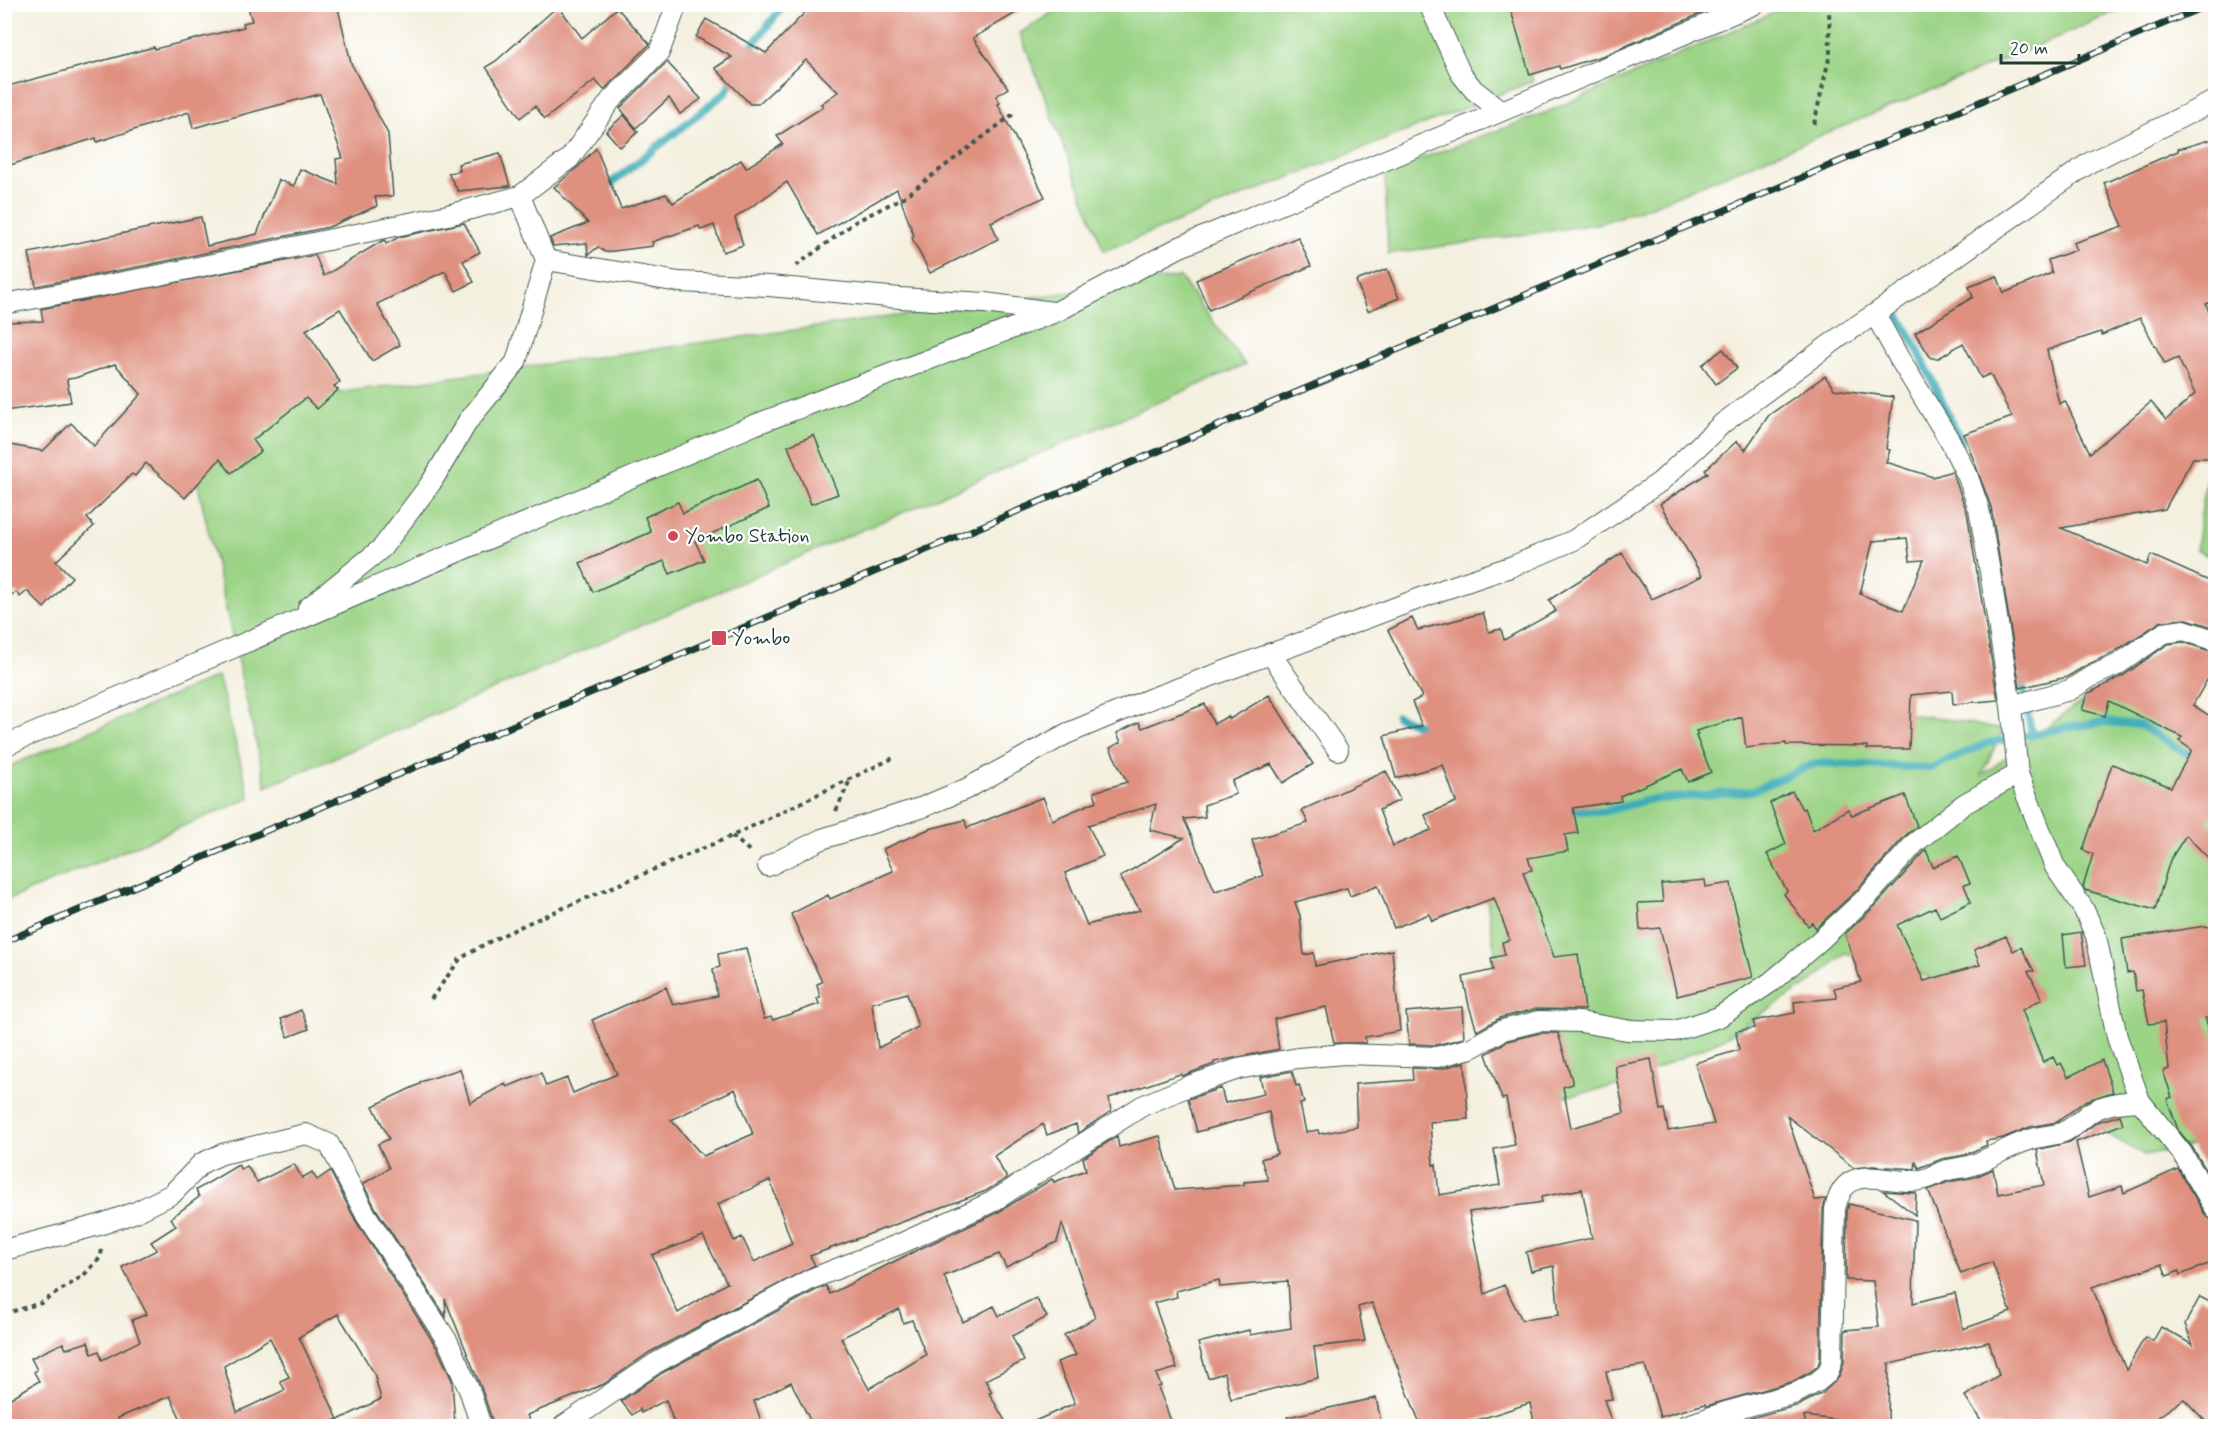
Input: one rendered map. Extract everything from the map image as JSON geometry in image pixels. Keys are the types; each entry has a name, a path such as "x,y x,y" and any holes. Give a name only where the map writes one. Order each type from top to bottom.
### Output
{"street":[{"path":"4,304 150,277 437,217 520,196 570,158 611,100 660,53 677,4"},
{"path":"1429,4 1461,74 1474,90 1501,111"},
{"path":"4,746 754,424 1056,312 1180,247 1755,4"},
{"path":"768,866 822,839 923,807 976,783 1066,734 1152,698 1513,566 1574,540 1660,482 1723,423 1844,334 2089,163 2216,100"},
{"path":"290,623 382,548 431,483 468,421 516,362 546,260 520,196"},
{"path":"546,260 679,282 770,286 985,303 1056,312"},
{"path":"1875,314 1950,441 1968,477 1978,509 2012,706 2018,774 2055,867 2083,908 2096,936 2117,1037 2140,1101 2182,1153 2216,1210"},
{"path":"2012,706 2070,690 2092,676 2117,665 2164,633 2184,630 2216,641"},
{"path":"1270,653 1338,750"},
{"path":"562,1426 656,1363 811,1279 902,1243 992,1202 1142,1106 1189,1086 1238,1069 1298,1058 1345,1054 1437,1058 1471,1048 1503,1030 1539,1021 1580,1022 1627,1030 1675,1031 1719,1017 1771,982 1816,944 1867,897 1915,843 1964,804 2018,774"},
{"path":"1685,1426 1796,1393 1817,1382 1828,1373 1832,1361 1835,1209 1838,1194 1846,1184 1863,1177 1906,1182 1929,1178 1948,1170 1972,1165 2032,1138 2062,1133 2100,1107 2113,1103 2140,1101"},
{"path":"4,1250 99,1225 136,1212 172,1194 202,1163 222,1154 306,1134 329,1144 366,1215 448,1342 470,1392 481,1426"}],"path":[{"path":"1814,124 1830,54 1829,4"},
{"path":"770,286 855,222 904,197 1016,112"},
{"path":"431,999 460,959 485,944 526,924 732,837 893,758"},
{"path":"4,1314 42,1303 84,1275 100,1258 104,1241 99,1225"}],"green space":[{"path":"1793,4 2130,5 2049,41 1644,209 1597,224 1388,254 1385,172 1547,112"},
{"path":"1064,5 1512,5 1533,81 1104,251 1020,33"},
{"path":"1180,277 1245,365 266,787 182,414"},
{"path":"2208,465 2215,468 2215,559 2196,550"},
{"path":"218,676 250,798 5,901 5,768"},
{"path":"2108,682 2215,745 2215,1142 2144,1155 2075,1116 2031,1029 1919,973 1845,953 1813,981 1721,1040 1616,1086 1518,1106 1480,853 1600,752 1768,698 1941,718 2003,730 1981,776"}],"building":[{"path":"247,4 337,4 351,63 388,134 393,196 375,197 377,206 329,227 36,286 29,253 201,217 207,246 257,234 279,180 294,186 300,169 338,184 336,159 343,158 320,94 193,128 189,112 97,142 96,138 4,167 4,87 154,47 155,49 244,27 243,23 252,21"},
{"path":"813,4 1031,4 973,38 1008,88 996,96 1000,103 998,104 1045,197 991,222 998,239 930,273 912,238 914,236 897,189 818,235 787,182 735,218 743,245 723,252 714,225 701,230 699,226 652,242 653,246 605,252 598,247 588,255 587,243 553,246 550,238 588,223 554,187 596,148 621,209 666,194 673,203 741,160 746,168 783,144 777,136 823,107 821,104 838,92 806,60 758,104 750,104 715,68 732,57 696,37 706,19 766,53"},
{"path":"1509,4 1723,4 1605,55 1560,69 1559,66 1530,75"},
{"path":"558,6 582,38 617,8 650,44 604,90 595,80 545,119 535,106 520,118 486,67 496,61"},
{"path":"667,62 701,99 680,114 669,98 636,128 620,108"},
{"path":"624,115 638,132 620,147 606,131"},
{"path":"2216,138 2216,300 2206,304 2216,333 2216,458 2193,458 2165,509 2061,528 2147,565 2151,555 2216,584 2216,628 2187,619 2162,621 2111,654 2067,677 2020,688 1991,507 1964,434 2012,417 1990,374 1981,378 1963,343 1939,358 1931,358 1915,333 1973,297 1969,287 1997,276 2004,293 2052,273 2048,260 2076,250 2073,243 2123,226 2104,183 2178,151 2178,149","holes":["2140,318 2165,364 2178,358 2195,394 2166,420 2151,402 2090,453 2065,401 2059,404 2047,350 2101,332 2102,335"]},
{"path":"500,153 510,186 458,191 448,173 460,171 458,164"},
{"path":"464,223 480,252 463,261 474,282 456,291 445,271 377,304 400,345 372,361 340,309 306,330 340,382 334,386 338,390 317,409 306,398 253,440 261,451 231,473 220,459 185,498 146,463 135,476 132,474 87,518 94,526 56,561 72,577 44,608 27,591 20,597 16,592 4,600 4,444 43,451 71,423 94,446 141,394 115,364 68,379 71,402 4,411 4,322 43,321 41,309 315,255 324,276 382,241 385,240 386,244 399,237"},
{"path":"1298,237 1311,266 1209,310 1196,280"},
{"path":"1387,269 1399,298 1368,311 1356,281"},
{"path":"1723,349 1737,368 1716,384 1702,365"},
{"path":"1825,376 1834,389 1893,397 1886,449 1890,450 1886,462 1933,477 1952,471 1967,512 1998,700 1953,704 1952,691 1911,695 1909,749 1867,749 1867,746 1786,745 1786,743 1746,748 1742,717 1696,731 1711,772 1688,782 1682,769 1620,796 1621,801 1573,808 1578,833 1565,835 1568,851 1528,858 1532,870 1523,872 1554,957 1578,954 1585,1010 1536,1009 1500,1018 1477,1031 1463,977 1493,970 1491,958 1505,955 1502,942 1510,940 1494,898 1432,921 1429,914 1394,928 1378,885 1350,896 1347,888 1295,902 1300,916 1304,955 1314,953 1315,966 1392,950 1400,1031 1365,1037 1366,1043 1334,1043 1326,1007 1274,1019 1279,1049 1214,1062 1214,1064 1182,1076 1177,1075 1109,1098 1111,1111 1078,1133 1076,1124 1047,1135 1043,1124 994,1156 1007,1178 986,1191 810,1256 815,1265 650,1352 604,1384 527,1415 531,1426 494,1426 481,1387 445,1299 446,1317 376,1209 363,1184 389,1168 378,1144 389,1139 373,1106 420,1082 460,1069 470,1103 505,1084 507,1087 541,1073 546,1086 567,1078 573,1093 617,1074 592,1020 666,987 673,1005 717,996 713,969 720,967 718,954 746,948 764,1019 771,1017 773,1020 819,1004 817,984 822,982 791,914 828,895 830,899 893,871 883,849 929,829 965,820 967,828 1043,797 1052,820 1097,801 1094,792 1127,782 1110,748 1121,742 1117,733 1139,722 1142,728 1205,704 1214,724 1228,716 1230,719 1269,695 1313,764 1283,783 1271,764 1232,781 1236,794 1204,805 1205,817 1184,819 1215,891 1263,876 1252,840 1308,823 1302,810 1386,771 1400,800 1379,810 1393,846 1431,830 1425,815 1456,802 1443,765 1396,778 1384,736 1422,726 1412,702 1422,697 1388,630 1412,618 1418,630 1483,613 1489,632 1501,629 1504,640 1556,611 1549,600 1622,553 1652,599 1702,576 1660,504 1708,473 1705,470 1737,441 1745,450 1769,415","holes":["1907,538 1910,561 1924,560 1903,611 1860,594 1873,541","1156,804 1150,830 1184,838 1120,877 1140,910 1087,925 1065,873 1103,856 1088,825","907,993 918,1027 878,1048 872,1003","735,1089 753,1134 703,1156 671,1120","770,1180 792,1244 754,1262 742,1237 734,1241 718,1204","703,1236 727,1283 678,1313 652,1255"]},
{"path":"814,435 838,494 811,504 788,446"},
{"name":"Yombo Station","path":"757,480 769,508 695,541 704,560 670,574 664,561 593,592 580,563 651,532 645,517 678,502 683,513"},
{"path":"2183,642 2216,653 2216,664 2193,705 2216,720 2216,808 2207,822 2216,829 2216,866 2186,835 2170,860 2155,910 2085,890 2083,887 2093,854 2083,850 2112,764 2171,787 2192,750 2179,741 2182,737 2109,701 2105,716 2082,710 2087,694 2124,675 2168,644"},
{"path":"1792,791 1802,809 1805,808 1813,830 1848,809 1852,815 1905,795 1917,826 1906,835 1858,889 1816,928 1812,923 1808,926 1784,894 1787,891 1767,854 1786,844 1770,803"},
{"path":"1926,850 1933,867 1958,856 1970,883 1964,885 1971,902 1940,917 1935,907 1897,925 1924,981 1980,965 1974,950 2006,936 2013,951 2021,947 2034,971 2028,971 2042,999 2022,1010 2043,1062 2053,1057 2057,1065 2061,1063 2068,1077 2102,1060 2113,1092 2085,1101 2057,1122 2030,1127 2003,1138 1986,1141 1987,1145 1965,1155 1942,1159 1919,1168 1916,1162 1915,1169 1873,1166 1854,1168 1787,1116 1815,1200 1826,1199 1823,1209 1820,1359 1818,1366 1792,1382 1660,1417 1645,1365 1606,1371 1612,1399 1604,1400 1613,1426 1535,1426 1530,1403 1459,1426 1421,1426 1372,1303 1358,1307 1365,1341 1314,1347 1318,1378 1231,1399 1224,1373 1208,1378 1198,1343 1249,1330 1250,1335 1291,1328 1288,1281 1220,1287 1219,1280 1176,1291 1177,1297 1154,1303 1177,1368 1156,1374 1161,1386 1158,1387 1173,1426 1024,1426 1075,1403 1057,1362 1076,1355 1064,1335 1095,1318 1062,1224 1057,1242 1006,1267 999,1254 944,1276 963,1322 994,1306 999,1316 1036,1298 1047,1317 1012,1336 1024,1361 985,1380 992,1392 989,1393 1008,1426 813,1426 791,1382 754,1401 763,1426 675,1426 666,1400 641,1413 640,1409 632,1415 621,1401 662,1373 816,1290 826,1286 830,1294 997,1213 1052,1179 1054,1182 1086,1170 1083,1158 1117,1136 1119,1147 1160,1136 1175,1190 1244,1185 1244,1182 1268,1180 1261,1159 1277,1154 1269,1112 1197,1132 1188,1099 1221,1088 1225,1103 1264,1094 1260,1077 1292,1071 1304,1103 1300,1104 1306,1132 1318,1130 1319,1134 1357,1127 1355,1084 1413,1080 1412,1068 1440,1069 1465,1062 1468,1119 1430,1122 1433,1165 1436,1164 1439,1195 1500,1185 1494,1149 1515,1145 1506,1098 1502,1099 1486,1054 1507,1041 1540,1033 1558,1033 1573,1084 1563,1087 1571,1128 1624,1113 1615,1066 1651,1059 1660,1110 1664,1109 1668,1131 1714,1124 1695,1063 1739,1050 1736,1031 1755,1028 1753,1021 1795,1013 1794,1002 1837,998 1834,988 1861,982 1845,934 1876,905","holes":["1582,1189 1592,1238 1526,1252 1531,1271 1554,1266 1559,1315 1522,1320 1504,1285 1485,1294 1469,1212 1542,1202 1541,1197","899,1309 903,1323 912,1320 926,1355 869,1389 841,1338"]},
{"path":"1705,880 1706,887 1731,883 1753,977 1677,996 1660,928 1640,930 1638,903 1663,902 1661,884"},
{"path":"2205,926 2216,929 2216,1016 2205,1018 2216,1046 2216,1186 2192,1147 2178,1130 2167,1099 2172,1097 2163,1071 2169,1069 2164,1022 2149,1024 2142,990 2136,991 2133,972 2127,973 2122,939"},
{"path":"2081,932 2086,965 2066,967 2063,935"},
{"path":"1462,1007 1464,1038 1436,1045 1409,1044 1406,1012"},
{"path":"301,1010 309,1029 288,1037 281,1019"},
{"path":"2120,1115 2123,1124 2076,1142 2089,1197 2122,1186 2124,1193 2178,1169 2206,1216 2216,1222 2216,1261 2180,1275 2179,1271 2167,1276 2162,1264 2092,1287 2126,1370 2145,1337 2153,1341 2161,1327 2193,1345 2185,1324 2200,1297 2216,1305 2216,1426 2210,1426 2184,1399 2158,1417 2159,1426 1984,1426 1965,1396 1999,1375 1989,1342 1889,1364 1888,1426 1862,1426 1863,1423 1804,1416 1806,1426 1721,1426 1799,1405 1823,1393 1839,1377 1844,1362 1845,1330 1879,1327 1873,1281 1846,1280 1849,1204 1915,1220 1913,1303 1955,1293 1963,1329 2011,1312 1992,1262 1961,1274 1928,1190 1948,1182 1975,1177 1993,1169 1998,1194 2044,1185 2037,1150 2070,1142 2097,1122"},
{"path":"294,1164 302,1178 312,1172 317,1180 330,1171 356,1221 437,1348 452,1380 455,1426 326,1426 381,1399 374,1373 338,1314 299,1337 338,1419 321,1426 184,1426 170,1396 118,1418 121,1426 4,1426 4,1402 39,1381 31,1358 63,1343 66,1349 88,1342 92,1354 99,1351 102,1360 140,1341 132,1320 147,1314 122,1267 157,1250 151,1242 176,1226 171,1218 199,1197 196,1190 238,1165 241,1169 247,1166 257,1182","holes":["270,1338 289,1377 280,1381 285,1390 237,1412 224,1366"]},
{"path":"1883,1191 1916,1193 1915,1215 1893,1198"},
{"path":"1376,1398 1382,1426 1288,1426 1287,1417"}],"waterway":[{"path":"747,52 785,4"},
{"path":"604,189 726,92 734,76"},
{"path":"1896,311 1915,344 1961,442"},
{"path":"2007,627 2016,658"},
{"path":"2021,679 2032,735"},
{"path":"1397,716 1428,729"},
{"path":"1564,809 1603,812 1648,800 1752,791 1816,763 1930,768 1988,743 2106,722 2140,725 2196,759"}],"railway":[{"path":"4,942 2210,4"}],"place":[{"name":"Yombo Station","path":"673,536"},
{"name":"Yombo","path":"719,638"}]}
